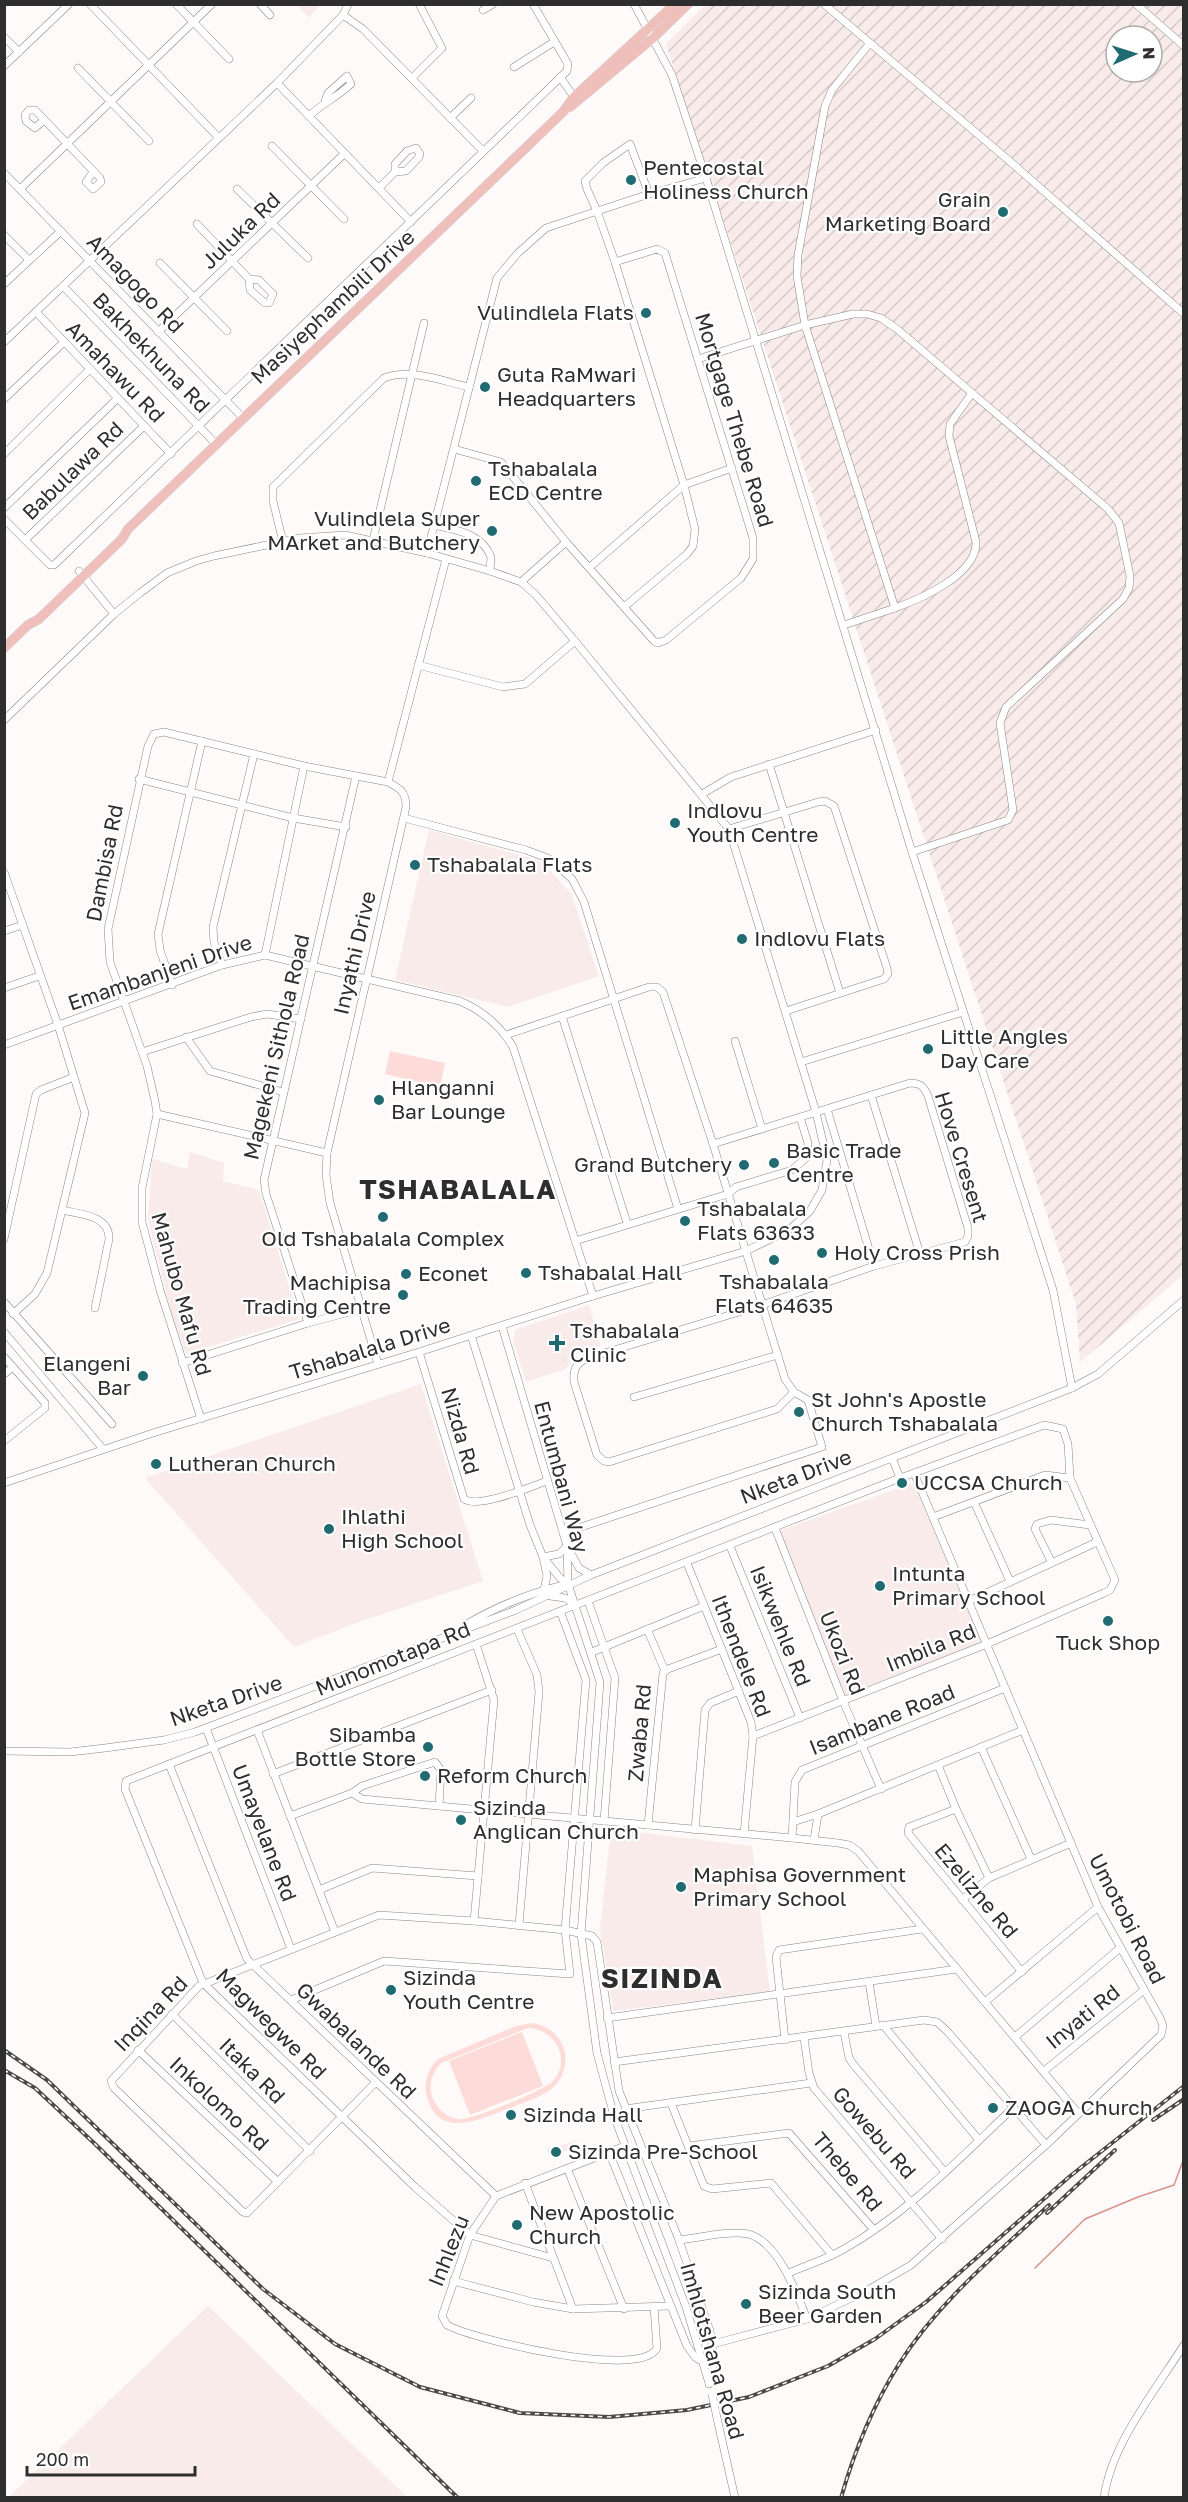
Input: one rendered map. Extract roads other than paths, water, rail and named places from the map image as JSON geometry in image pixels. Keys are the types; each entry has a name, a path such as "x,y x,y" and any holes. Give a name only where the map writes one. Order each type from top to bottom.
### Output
{"main road":[{"name":"Masiyephambili Drive","path":"562,112 582,99 651,34 675,4"},
{"name":"Masiyephambili Drive","path":"4,648 28,625 34,614 81,573 117,534 128,529 242,417 374,295 562,112 574,97 688,4"}],"street":[{"path":"4,66 69,4"},
{"path":"90,4 218,137"},
{"path":"176,4 229,59"},
{"path":"20,189 212,4"},
{"path":"260,4 270,15"},
{"path":"4,342 277,83 343,15 348,4"},
{"path":"412,78 442,48 419,4"},
{"path":"483,10 493,4"},
{"path":"4,519 50,565 54,565 569,67 534,7 544,4"},
{"path":"634,4 672,75 706,178 912,852 1053,1290 1072,1388"},
{"path":"824,4 1006,158 1183,314"},
{"path":"1136,4 1184,46"},
{"path":"343,15 363,29 483,151"},
{"path":"4,38 19,52"},
{"path":"514,67 554,42"},
{"path":"870,43 832,90 825,106 798,255 797,276 805,325 895,608"},
{"path":"78,68 149,141"},
{"path":"560,77 574,97"},
{"path":"277,83 411,222"},
{"path":"450,117 471,98"},
{"path":"309,116 325,101"},
{"path":"44,120 93,172"},
{"path":"624,607 680,561 693,546 695,529 684,485 615,262 585,181 627,145 633,146 649,194"},
{"path":"272,146 344,219"},
{"name":"Juluka Rd","path":"158,332 345,153"},
{"path":"379,188 395,172"},
{"name":"Amagogo Rd","path":"4,173 242,417"},
{"path":"427,553 494,285 500,274 518,253 546,228 706,178"},
{"path":"237,189 308,258"},
{"path":"197,224 249,279"},
{"path":"4,284 61,231"},
{"path":"4,235 29,260"},
{"name":"Mortgage Thebe Road","path":"454,449 501,462 566,542 654,641 663,642 748,570 753,559 753,538 665,253 657,249 615,262"},
{"path":"160,263 227,331"},
{"name":"Bakhekhuna Rd","path":"63,286 215,443"},
{"name":"Amahawu Rd","path":"36,312 171,453"},
{"path":"698,358 805,325 853,314 867,314 881,318 897,328 1114,516 1119,523 1130,576 1129,588 1123,599 1003,711 1000,723 1013,810 1008,820 912,852"},
{"path":"373,540 424,323"},
{"path":"4,399 64,342"},
{"path":"4,454 90,369"},
{"path":"283,542 273,501 273,487 384,378 413,374 469,387"},
{"path":"844,625 924,598 964,567 975,552 976,542 950,436 950,424 972,393"},
{"path":"4,508 118,398"},
{"name":"Babulawa Rd","path":"25,540 144,426"},
{"path":"590,567 684,485 732,468"},
{"path":"434,525 466,533 479,539 492,557 489,571"},
{"path":"4,720 114,614 159,579 183,566 214,556 332,535 373,540 427,553 521,582 535,594 575,641 729,829 825,801 834,806 888,974 884,979 786,1011"},
{"path":"521,582 566,542"},
{"path":"172,985 159,950 158,934 202,741 304,766 388,782 447,559"},
{"path":"81,573 114,614"},
{"path":"418,665 503,687 517,686 525,684 575,641"},
{"path":"702,794 723,780 876,730"},
{"name":"Dambisa Rd","path":"124,1003 110,962 107,940 139,778 148,746 157,733 164,732 202,741"},
{"path":"222,965 214,942 213,927 254,754"},
{"path":"770,764 783,813 840,993"},
{"path":"265,955 304,766"},
{"name":"Magekeni Sithola Road","path":"308,1323 266,1194 264,1180 356,776"},
{"path":"139,778 293,818 346,827"},
{"name":"Inyathi Drive","path":"378,1364 330,1203 326,1174 327,1153 404,818 406,797 402,790 388,782"},
{"path":"404,818 526,850 550,859 559,865 579,890 678,1209"},
{"name":"Tshabalala Drive","path":"4,1483 103,1449 593,1296 746,1251 789,1230 800,1222 817,1202 826,1175 827,1160 816,1112 729,829"},
{"path":"5,873 39,976 58,1025 85,1113 47,1273 35,1294 13,1314"},
{"path":"4,931 23,925"},
{"name":"Emambanjeni Drive","path":"4,1045 124,1003 222,965 265,955 460,1001 489,1017 506,1035 518,1059 593,1296"},
{"path":"4,988 39,976"},
{"path":"506,1035 649,987 657,987 663,992 713,1144 785,1379 794,1392 808,1400 822,1447 563,1533"},
{"name":"Mahubo Mafu Rd","path":"124,1003 142,1052 157,1114 146,1165 140,1213 150,1257 201,1419"},
{"path":"801,1062 963,1012"},
{"path":"142,1052 259,1016 281,1015 300,1019"},
{"path":"562,1016 627,1223"},
{"path":"186,1037 210,1071 283,1092"},
{"path":"735,1041 762,1129"},
{"path":"4,1239 36,1094 74,1077"},
{"name":"Hove Cresent","path":"713,1144 827,1108 918,1083 928,1096 969,1232 965,1242 874,1266 762,1305 579,1362 573,1373 597,1455 603,1461 609,1462 777,1409 794,1392"},
{"path":"871,1095 920,1254"},
{"path":"827,1108 874,1266"},
{"path":"157,1114 327,1153"},
{"path":"575,1240 728,1194 736,1187 792,1170 807,1157 808,1143 800,1117"},
{"path":"62,1210 94,1217 108,1230 109,1239 95,1308"},
{"name":"Nketa Drive","path":"4,1751 69,1752 134,1745 206,1728 448,1635 568,1584 1072,1388 1098,1374 1184,1300"},
{"path":"4,1302 112,1424"},
{"path":"182,1363 308,1323 361,1309"},
{"name":"Entumbani Way","path":"502,1326 567,1546 568,1584"},
{"path":"4,1332 103,1449"},
{"name":"Entumbani Way","path":"471,1335 518,1490 543,1557 568,1584"},
{"name":"Nizda Rd","path":"419,1352 464,1499 468,1502 482,1502 518,1490"},
{"path":"634,1397 778,1355"},
{"path":"4,1357 45,1403 45,1408 4,1441"},
{"path":"4,1374 13,1367"},
{"path":"892,1458 900,1478 1044,1425 1063,1429 1068,1444 1070,1478 1097,1542 969,1601"},
{"name":"Umotobi Road","path":"713,2344 807,2319 900,2272 942,2239 1046,2145 1161,2035 1163,2026 1161,2018 1098,1907 914,1473"},
{"path":"933,1517 1045,1475 1070,1478"},
{"name":"Munomotapa Rd","path":"125,1785 128,1779 687,1563 900,1478"},
{"path":"518,1490 547,1481"},
{"path":"974,1502 1010,1581"},
{"path":"1051,1562 1035,1529 1036,1524 1052,1520 1090,1525"},
{"name":"Ukozi Rd","path":"775,1528 843,1701 881,1789"},
{"name":"Imbila Rd","path":"753,1736 987,1644 1110,1590 1115,1580 1097,1542"},
{"path":"576,1605 545,1594 547,1576 543,1557 559,1554 567,1546 579,1568 591,1575"},
{"name":"Isikwehle Rd","path":"730,1546 800,1718"},
{"name":"Ithendele Rd","path":"687,1563 749,1714 753,1736 744,1834"},
{"name":"Imhlotshana Road","path":"568,1584 592,1652 600,1690 581,1934 597,2053 610,2105 686,2307 710,2384 735,2498"},
{"path":"588,1601 605,1646 615,1683 604,1821"},
{"path":"592,1652 704,1606"},
{"path":"291,2000 377,1963 390,1961 570,1974 565,1930 586,1680 560,1611"},
{"path":"517,1629 539,1683 530,1814 519,1925"},
{"path":"647,1629 665,1671"},
{"path":"474,1921 494,1700 476,1644"},
{"name":"Zwaba Rd","path":"648,1825 662,1677 665,1671 722,1649"},
{"name":"Isambane Road","path":"792,1838 795,1782 802,1770 1005,1688"},
{"path":"273,1774 492,1690"},
{"path":"695,1830 705,1710 710,1703 740,1691"},
{"name":"Umayelane Rd","path":"206,1728 291,1949"},
{"path":"257,1730 334,1932"},
{"path":"793,1822 881,1789 1023,1730"},
{"path":"981,1747 1031,1859"},
{"path":"290,1816 352,1793 362,1786 435,1761 441,1770 439,1806"},
{"name":"Gwabalande Rd","path":"169,1764 243,1953 252,1965 496,2196"},
{"path":"938,1765 989,1878"},
{"name":"Magwegwe Rd","path":"125,1785 203,1983 342,2117 470,2235"},
{"path":"352,1793 362,1799 849,1845 858,1851 1078,2113"},
{"name":"Ezelizne Rd","path":"956,1809 909,1827 909,1835 1022,1972"},
{"path":"814,1840 818,1814"},
{"path":"962,1900 989,1878 1071,1843"},
{"path":"319,1890 372,1868 478,1876"},
{"path":"985,2002 1098,1907"},
{"name":"Inqina Rd","path":"375,2083 249,2212 243,2212 112,2086 112,2080 203,1983 385,1914 519,1925 581,1934"},
{"path":"785,2040 776,1957 779,1950 922,1929"},
{"path":"581,1934 592,1936 597,1942 606,2018 625,2109 679,2240 713,2344 714,2361 710,2384"},
{"path":"1015,2037 1120,1948"},
{"path":"606,2018 957,1970"},
{"path":"869,1982 879,2026 979,2140"},
{"name":"Inyati Rd","path":"1044,2071 1144,1990"},
{"name":"Itaka Rd","path":"172,2014 310,2151"},
{"path":"614,2062 924,2020 937,2022 1046,2145"},
{"path":"844,2032 849,2058 853,2064 945,2172"},
{"name":"Gowebu Rd","path":"804,2038 811,2082 942,2239"},
{"name":"Inkolomo Rd","path":"138,2050 278,2182"},
{"path":"625,2109 811,2082"},
{"path":"671,2103 704,2186 712,2189 771,2183 832,2255"},
{"path":"789,2273 832,2255 874,2230 912,2201 1013,2108"},
{"name":"Thebe Rd","path":"689,2146 789,2133 874,2230"},
{"path":"496,2196 625,2146"},
{"path":"609,2152 690,2352 703,2362"},
{"path":"567,2168 624,2309"},
{"path":"525,2183 573,2309"},
{"name":"Inhlezu","path":"496,2196 470,2235 442,2316 444,2322 480,2338 548,2353 591,2358 637,2359 650,2356 657,2348 654,2307"},
{"path":"679,2240 740,2233 751,2235 761,2241 789,2273 807,2319"},
{"path":"470,2235 553,2258"},
{"path":"453,2281 533,2302 573,2309 670,2306"},
{"path":"1104,2498 1108,2475 1118,2451 1184,2345"}],"waterway":[{"path":"1035,2268 1085,2219 1174,2185 1184,2158"}],"railway":[{"path":"4,2050 47,2080 263,2289 335,2344 420,2387 520,2413 609,2417 687,2410 749,2397 828,2366 875,2339 926,2302 1069,2177 1184,2086"},
{"path":"4,2070 35,2088 94,2143 458,2498"},
{"path":"1153,2120 1184,2099"},
{"path":"1047,2213 1115,2150"},
{"path":"841,2498 858,2446 873,2412 890,2379 915,2341 950,2299 1049,2205"}],"place":[{"name":"Pentecostal Holiness Church","path":"631,180"},
{"name":"Grain Marketing Board","path":"1003,212"},
{"name":"Vulindlela Flats","path":"646,313"},
{"name":"Guta RaMwari Headquarters","path":"485,387"},
{"name":"Tshabalala ECD Centre","path":"476,481"},
{"name":"Vulindlela Super MArket and Butchery","path":"492,531"},
{"name":"Indlovu Youth Centre","path":"675,823"},
{"name":"Tshabalala Flats","path":"415,865"},
{"name":"Indlovu Flats","path":"742,939"},
{"name":"Little Angles Day Care","path":"928,1049"},
{"name":"Hlanganni Bar Lounge","path":"379,1100"},
{"name":"Basic Trade Centre","path":"774,1163"},
{"name":"Grand Butchery","path":"744,1165"},
{"name":"Old Tshabalala Complex","path":"383,1217"},
{"name":"Tshabalala Flats 63633","path":"685,1221"},
{"name":"Holy Cross Prish","path":"822,1253"},
{"name":"Tshabalala Flats 64635","path":"774,1260"},
{"name":"Tshabalal Hall","path":"526,1273"},
{"name":"Econet","path":"406,1274"},
{"name":"Machipisa Trading Centre","path":"403,1295"},
{"name":"Tshabalala Clinic","path":"557,1343"},
{"name":"Elangeni Bar","path":"143,1376"},
{"name":"St John's Apostle Church Tshabalala","path":"799,1412"},
{"name":"Lutheran Church","path":"156,1464"},
{"name":"UCCSA Church","path":"902,1483"},
{"name":"Ihlathi High School","path":"329,1529"},
{"name":"Intunta Primary School","path":"880,1586"},
{"name":"Tuck Shop","path":"1108,1621"},
{"name":"Sibamba Bottle Store","path":"428,1747"},
{"name":"Reform Church","path":"425,1776"},
{"name":"Sizinda Anglican Church","path":"461,1820"},
{"name":"Maphisa Government Primary School","path":"681,1887"},
{"name":"Sizinda Youth Centre","path":"391,1990"},
{"name":"ZAOGA Church","path":"993,2108"},
{"name":"Sizinda Hall","path":"511,2115"},
{"name":"Sizinda Pre-School","path":"556,2152"},
{"name":"New Apostolic Church","path":"517,2225"},
{"name":"Sizinda South Beer Garden","path":"746,2304"}],"district":[{"name":"TSHABALALA","path":"458,1190"},
{"name":"SIZINDA","path":"662,1979"}]}
